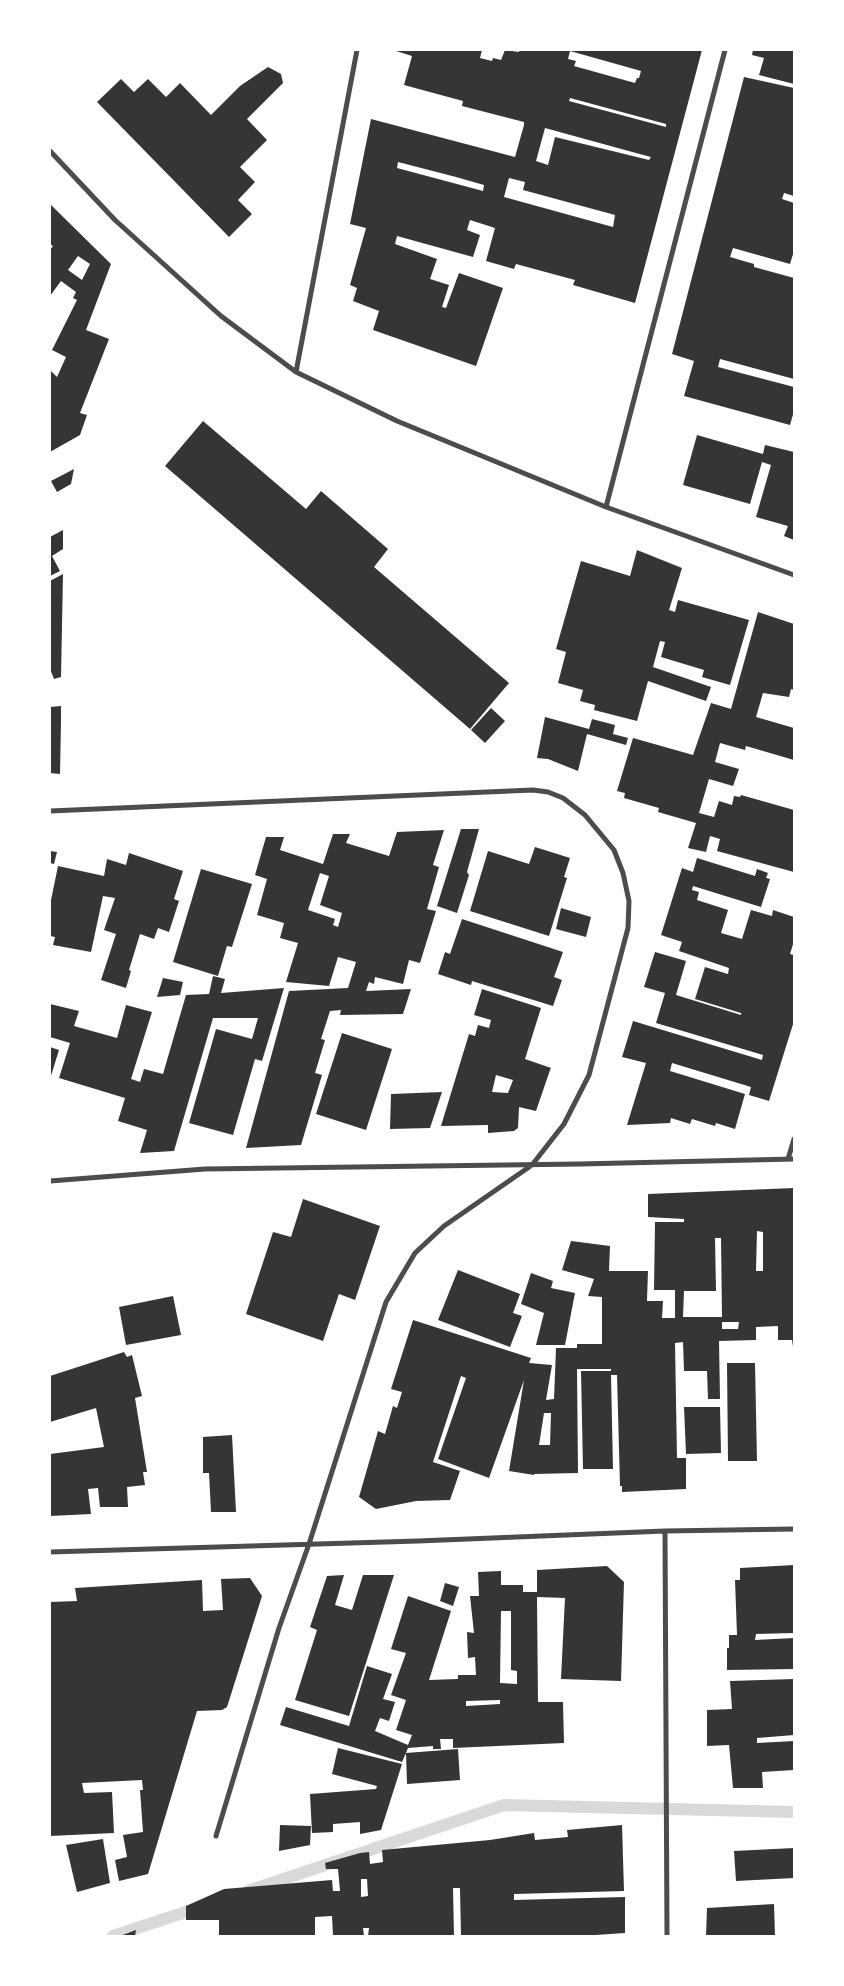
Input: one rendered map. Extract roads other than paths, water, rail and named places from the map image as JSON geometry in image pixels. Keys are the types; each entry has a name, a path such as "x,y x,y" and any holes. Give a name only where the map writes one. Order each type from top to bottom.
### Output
{"street":[{"path":"296,372 358,50"},
{"path":"606,507 725,50"},
{"path":"50,151 115,220 222,316 296,372 397,422 606,507 794,575"},
{"path":"50,811 533,790 548,792 563,798 585,815 614,850 623,873 629,901 628,928 589,1075 564,1124 532,1165 444,1226 414,1252 386,1302 309,1544 279,1628 216,1836"},
{"path":"50,1181 205,1169 532,1165 791,1159 794,1139"},
{"path":"50,1552 665,1531 794,1529"},
{"path":"665,1531 667,1936"}],"waterway":[{"path":"248,1891 504,1805 794,1812"},
{"path":"113,1936 201,1907"}]}
